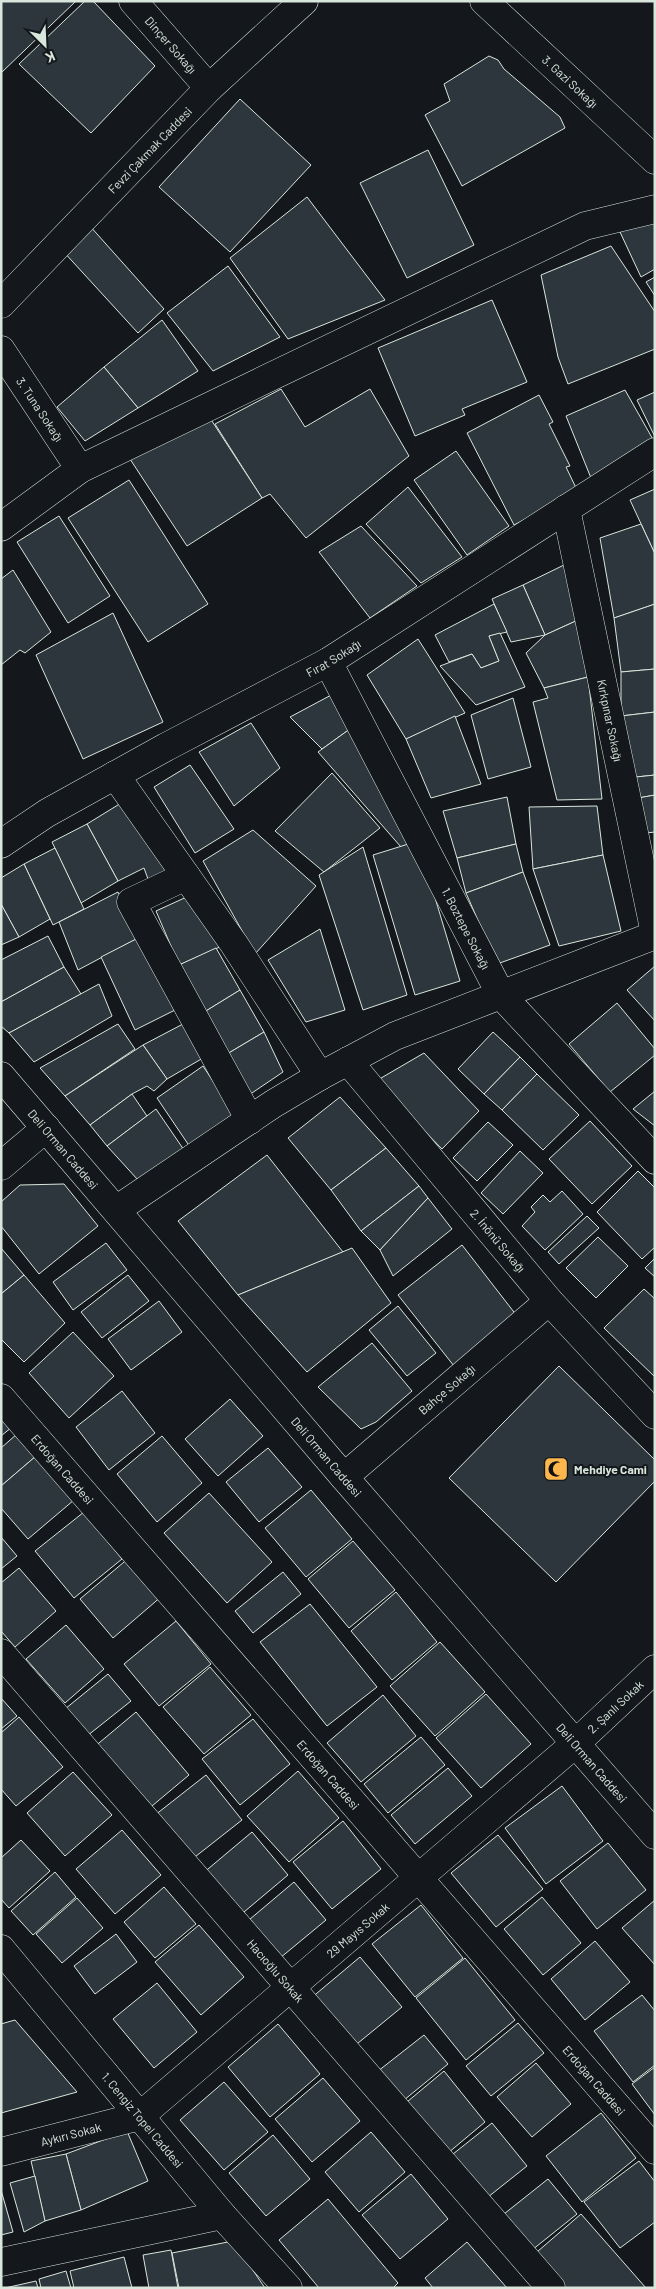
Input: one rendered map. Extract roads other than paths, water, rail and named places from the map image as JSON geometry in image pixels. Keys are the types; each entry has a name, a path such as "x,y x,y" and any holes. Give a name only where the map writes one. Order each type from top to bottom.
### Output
{"street":[{"name":"Dinçer Sokağı","path":"133,1 209,88"},
{"name":"Fevzi Çakmak Caddesi","path":"1,304 209,88 304,1"},
{"name":"3. Gazi Sokağı","path":"484,1 655,160"},
{"path":"1,527 80,469 585,226 655,209"},
{"name":"3. Tuna Sokağı","path":"1,350 80,469"},
{"name":"Fırat Sokağı","path":"1,844 47,813 115,775 328,662 655,452"},
{"name":"Kırkpınar Sokağı","path":"566,508 655,934"},
{"name":"1. Boztepe Sokağı","path":"328,662 501,995 655,1160"},
{"path":"115,775 234,944 320,1076"},
{"path":"186,876 131,902 250,1120"},
{"path":"116,1210 250,1120 320,1076 395,1036 655,934"},
{"name":"2. İnönü Sokağı","path":"348,1061 549,1301 655,1415"},
{"name":"Deli Orman Caddesi","path":"1,1076 344,1477 655,1835"},
{"path":"1,1166 46,1128"},
{"name":"Bahçe Sokağı","path":"344,1477 549,1301"},
{"name":"Erdoğan Caddesi","path":"1,1398 655,2150"},
{"name":"Hacıoğlu Sokak","path":"1,1653 551,2288"},
{"name":"2. Şanlı Sokak","path":"576,1743 655,1669"},
{"name":"29 Mayıs Sokak","path":"140,2116 576,1743"},
{"name":"1. Cengiz Topel Caddesi","path":"1,1949 222,2215 288,2288"},
{"name":"Aykırı Sokak","path":"1,2152 140,2116"},
{"path":"1,2262 222,2215"}],"place":[{"name":"Mehdiye Cami","path":"556,1469"}]}
